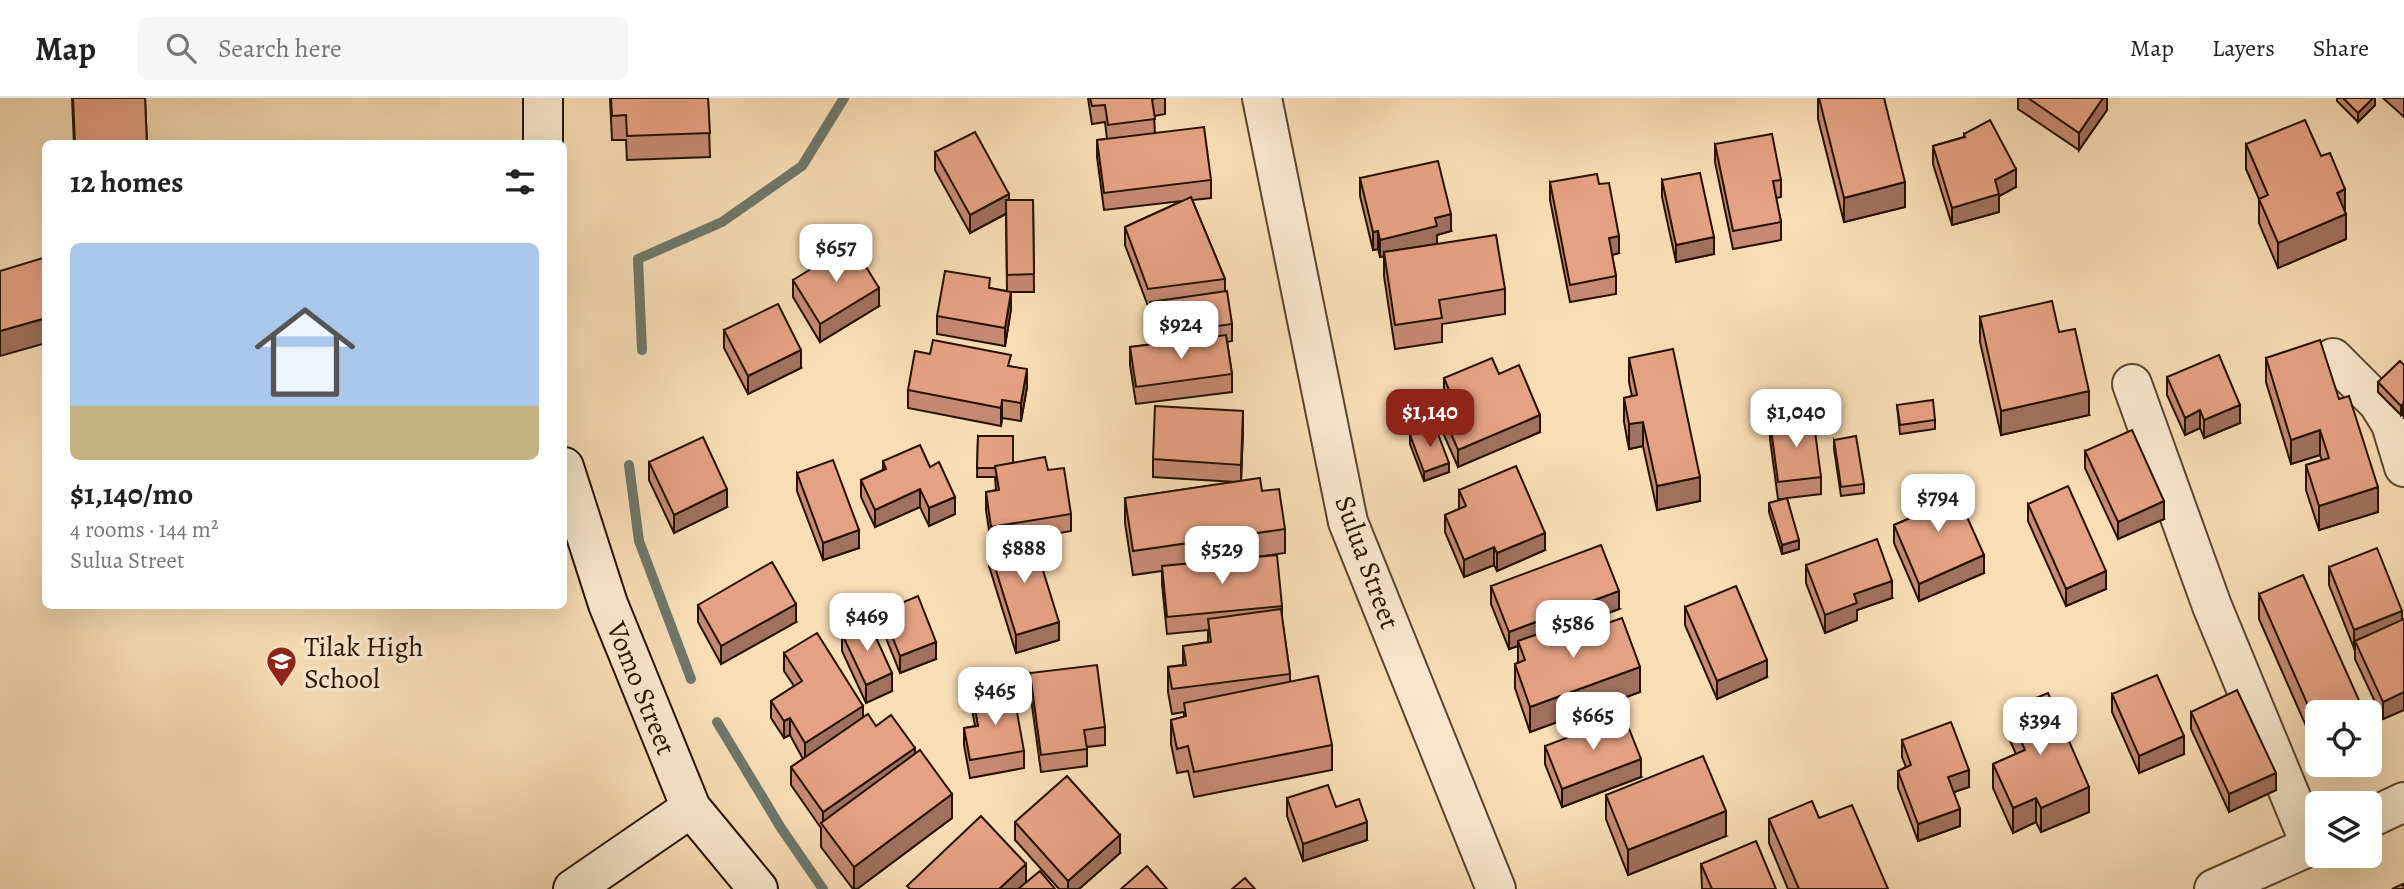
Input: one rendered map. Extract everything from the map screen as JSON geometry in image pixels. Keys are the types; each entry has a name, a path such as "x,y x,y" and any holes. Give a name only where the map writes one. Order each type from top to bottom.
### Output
{"street":[{"path":"543,98 544,140"},
{"name":"Sulua Street","path":"1262,98 1348,522 1496,889"},
{"path":"2333,358 2378,403 2391,424 2404,467"},
{"path":"2132,384 2212,606 2305,824"},
{"name":"Vomo Street","path":"567,476 608,604 691,808 758,889"},
{"path":"2382,812 2404,802"},
{"path":"573,889 691,808"},
{"path":"2214,889 2305,849"}],"building":[{"path":"73,98 145,98 147,140 75,140"},
{"path":"611,98 708,98 710,133 627,136 626,115 612,116"},
{"path":"1090,98 1157,98 1152,99 1155,119 1108,125 1105,105 1092,106"},
{"path":"1819,98 1884,98 1905,182 1844,198"},
{"path":"2028,98 2103,98 2079,133"},
{"path":"2343,98 2373,98 2358,113"},
{"path":"1990,120 2016,169 1995,180 1999,194 1952,208 1933,146 1965,137 1964,134"},
{"path":"2305,120 2321,156 2330,153 2345,189 2337,193 2346,214 2278,243 2259,199 2268,195 2246,144"},
{"path":"1204,127 1211,180 1104,193 1097,140"},
{"path":"975,132 1009,194 970,215 935,152"},
{"path":"1772,134 1781,180 1773,181 1781,222 1733,231 1715,144"},
{"path":"1438,161 1451,214 1435,218 1437,226 1380,240 1378,231 1373,232 1360,178"},
{"path":"1700,173 1714,237 1676,245 1662,180"},
{"path":"1597,174 1599,184 1609,183 1619,236 1609,238 1616,276 1570,285 1550,182"},
{"path":"1191,197 1225,279 1148,289 1125,227"},
{"path":"1006,200 1033,200 1034,274 1007,275"},
{"path":"1496,235 1505,289 1439,300 1442,318 1395,325 1384,252"},
{"path":"852,244 879,288 820,324 793,280"},
{"path":"42,258 42,319 0,331 0,271"},
{"path":"945,271 990,278 989,288 1011,292 1005,328 937,316"},
{"path":"1227,291 1232,324 1155,335 1150,302"},
{"path":"2052,301 2059,332 2075,329 2089,391 2001,411 1980,317"},
{"path":"778,304 801,350 748,376 724,330"},
{"path":"1226,335 1232,374 1136,387 1130,347"},
{"path":"933,340 1011,355 1008,366 1027,369 1021,403 1002,400 1001,408 908,390 915,351 930,354"},
{"path":"2320,340 2339,399 2349,396 2378,487 2319,506 2306,465 2329,458 2320,430 2291,440 2266,358"},
{"path":"1673,349 1700,477 1657,486 1643,422 1629,424 1624,398 1637,395 1629,358"},
{"path":"2219,355 2240,405 2204,420 2200,410 2185,418 2167,377"},
{"path":"1492,358 1499,374 1519,365 1540,415 1458,450 1443,415 1457,409 1444,378"},
{"path":"2400,361 2404,365 2404,400 2401,406 2378,382"},
{"path":"1933,400 1935,420 1900,425 1897,405"},
{"path":"1155,406 1243,411 1241,465 1153,459"},
{"path":"1813,416 1821,477 1778,482 1770,421"},
{"path":"1435,426 1449,463 1424,472 1410,435"},
{"path":"2132,430 2164,501 2118,522 2085,451"},
{"path":"978,436 1013,436 1013,463 995,468 977,468"},
{"path":"1856,436 1864,484 1841,487 1834,440"},
{"path":"703,437 727,489 674,515 649,462"},
{"path":"920,445 930,467 939,462 955,497 929,508 920,489 875,510 861,480 886,469 883,461"},
{"path":"1045,457 1048,470 1064,468 1071,514 991,527 986,492 999,490 995,466"},
{"path":"833,460 859,530 823,543 797,473"},
{"path":"1516,466 1545,533 1497,553 1494,547 1464,560 1445,515 1466,506 1459,490"},
{"path":"1260,478 1262,491 1279,489 1285,529 1133,551 1125,498"},
{"path":"1951,481 1984,555 1919,584 1894,525 1915,516 1908,500"},
{"path":"2068,486 2106,571 2066,589 2028,504"},
{"path":"1787,498 1799,540 1782,545 1769,503"},
{"path":"1032,535 1059,622 1016,635 989,548"},
{"path":"1877,539 1892,581 1854,594 1857,603 1825,615 1806,565"},
{"path":"1601,545 1619,591 1509,632 1491,586"},
{"path":"2377,548 2402,611 2354,630 2329,567"},
{"path":"1277,555 1282,606 1167,617 1162,566"},
{"path":"772,562 796,604 721,646 698,605"},
{"path":"2303,575 2359,700 2306,700 2259,594"},
{"path":"1736,586 1767,660 1717,681 1685,607"},
{"path":"918,596 936,642 900,656 882,611"},
{"path":"1281,609 1290,674 1172,689 1168,667 1186,665 1183,646 1211,642 1208,619"},
{"path":"1622,618 1640,667 1530,707 1515,664 1525,660 1518,641 1569,623 1574,635"},
{"path":"2404,619 2404,692 2383,702 2355,641"},
{"path":"869,622 892,673 866,685 842,634"},
{"path":"817,633 863,706 805,743 790,718 784,721 771,701 802,681 784,653"},
{"path":"1097,665 1105,727 1084,730 1087,749 1041,755 1030,673"},
{"path":"2157,675 2184,736 2139,756 2112,694"},
{"path":"1318,676 1332,745 1194,772 1188,746 1177,749 1171,720 1186,716 1184,703"},
{"path":"1013,690 1024,751 970,760 964,728 978,726 973,697"},
{"path":"2237,690 2276,773 2229,794 2191,712"},
{"path":"2048,693 2089,787 2041,808 2036,798 2013,808 1993,764 2025,750 2007,710"},
{"path":"868,714 876,726 891,715 915,748 823,812 791,767"},
{"path":"1624,716 1641,759 1562,789 1545,746"},
{"path":"1951,722 1969,770 1948,777 1960,809 1918,824 1898,771 1911,765 1902,740"},
{"path":"920,750 952,794 854,867 821,823"},
{"path":"1703,756 1726,811 1628,850 1606,795"},
{"path":"1067,776 1120,835 1068,881 1015,822"},
{"path":"1328,785 1336,807 1359,799 1367,822 1303,844 1287,798"},
{"path":"1812,801 1819,818 1852,805 1888,889 1799,889 1769,819"},
{"path":"981,816 1026,864 999,889 910,889 907,886"},
{"path":"1756,841 1776,889 1712,889 1701,864"},
{"path":"1147,866 1167,889 1121,889"},
{"path":"1040,871 1055,889 1018,889"},
{"path":"1245,878 1255,889 1232,889"}],"waterway":[{"path":"642,350 638,259 722,222 802,166 844,98"},
{"path":"629,465 639,541 691,679"},
{"path":"717,722 781,828 823,889"}],"place":[{"name":"Tilak High School","path":"281,689"}]}
